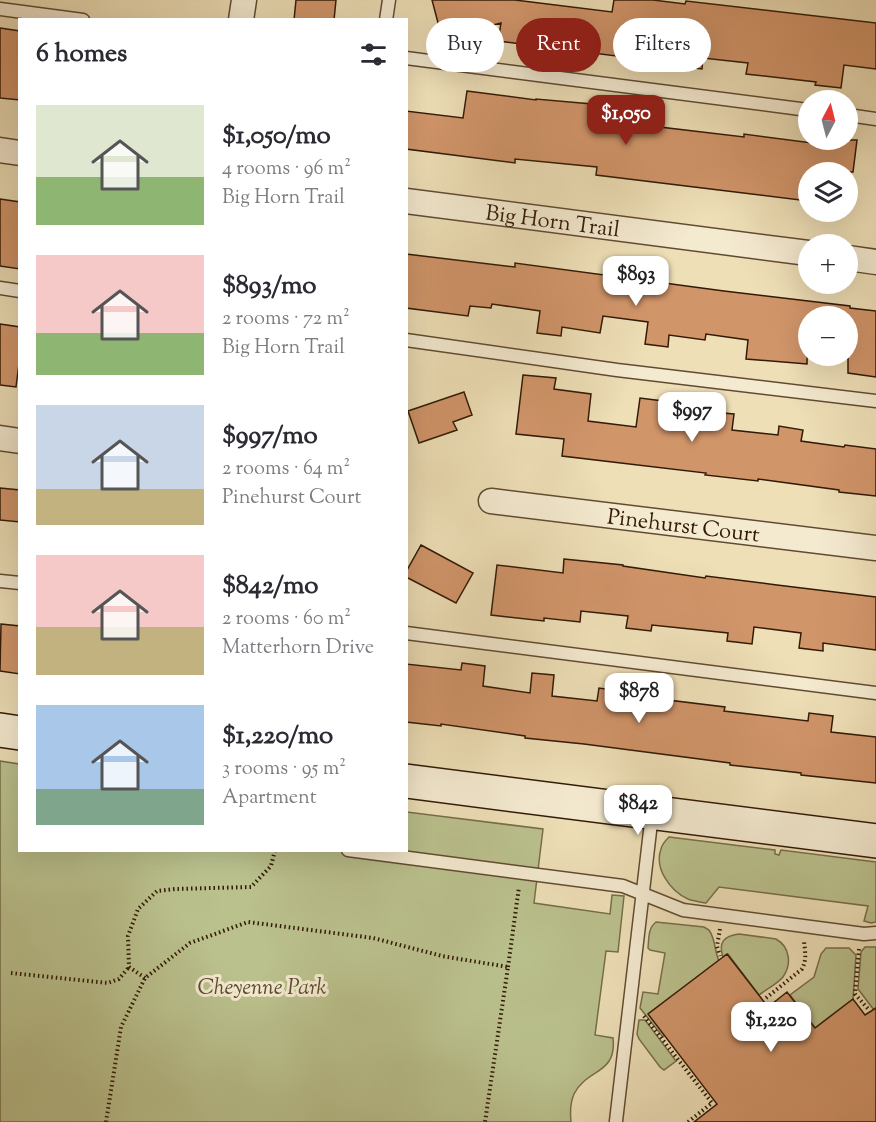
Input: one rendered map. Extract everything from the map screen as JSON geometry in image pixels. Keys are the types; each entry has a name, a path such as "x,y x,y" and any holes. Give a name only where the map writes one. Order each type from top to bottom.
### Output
{"street":[{"path":"241,18 244,0"},
{"path":"0,150 18,153"},
{"name":"Big Horn Trail","path":"408,201 798,252"},
{"path":"858,259 876,262"},
{"path":"0,438 18,441"},
{"name":"Pinehurst Court","path":"492,501 876,548"},
{"path":"0,730 18,733"},
{"path":"408,782 876,841"}],"lane":[{"path":"387,18 389,0"},
{"path":"0,9 68,18"},
{"path":"408,58 798,109"},
{"path":"858,116 876,119"},
{"path":"0,288 18,291"},
{"path":"408,340 618,370 876,400"},
{"path":"0,581 18,584"},
{"path":"408,633 876,693"},
{"path":"616,1121 652,812"},
{"path":"363,852 623,886 683,910 852,933 876,933"}],"path":[{"path":"11,973 108,983 118,979 129,967 128,936 138,909 157,891 251,887 271,866 274,852"},
{"path":"485,1122 521,873"},
{"path":"106,1122 121,1027 145,978 190,943 248,922 373,938 442,956 508,967"},
{"path":"720,928 717,945 720,956"},
{"path":"766,998 802,969 806,954 803,941"},
{"path":"859,945 855,994 868,1010"},
{"path":"129,967 145,978"},
{"path":"642,1014 712,1103 688,1122"}],"green space":[{"name":"Cheyenne Park","path":"0,761 18,764 18,852 408,852 408,812 543,829 534,903 610,914 612,895 624,896 618,952 606,951 595,1035 613,1038 613,1050 606,1065 586,1079 574,1094 571,1122 0,1122"},
{"path":"669,837 775,850 775,854 779,855 781,850 876,862 876,922 864,921 868,906 719,887 706,903 688,899 670,885 662,871 659,856 662,845"},
{"path":"656,922 704,927 709,930 719,961 663,1037 640,1008 643,992 658,994 665,953 648,948 650,930"},
{"path":"739,934 776,939 787,951 788,967 783,977 759,995 728,954 723,957 721,947 726,938"},
{"path":"865,947 876,947 876,1008 874,1010 858,989 861,952"},
{"path":"826,948 849,948 856,955 853,999 815,1028 790,995 814,977 821,954"},
{"path":"639,1020 645,1020 676,1061 664,1070 639,1039 637,1034"}],"building":[{"path":"296,0 336,0 334,18 294,18"},
{"path":"432,0 515,0 612,12 614,0 653,0 685,4 686,1 876,23 876,69 844,65 841,88 815,85 816,82 746,74 748,63 711,59 711,18 613,18 613,56 601,54 601,18 516,18 516,43 504,42 504,18 437,18"},
{"path":"0,28 18,31 18,100 0,98"},
{"path":"467,91 536,100 592,104 591,109 661,118 660,127 798,141 798,150 856,150 854,162 798,162 798,200 596,175 597,167 515,159 515,163 408,149 408,111 463,118"},
{"path":"0,199 18,202 18,269 0,266"},
{"path":"408,254 515,267 515,263 850,306 798,306 798,363 746,359 748,340 706,334 705,340 669,335 668,347 645,344 648,322 603,316 600,333 562,327 561,336 537,333 540,311 492,304 491,308 470,306 468,316 408,308"},
{"path":"858,309 876,311 876,377 848,373 848,366 858,366"},
{"path":"0,324 18,327 16,387 0,385"},
{"path":"523,375 556,378 554,389 591,394 588,421 636,427 640,398 663,401 660,420 711,426 712,412 734,414 732,430 778,435 779,426 803,430 801,441 876,449 876,496 758,479 758,481 705,475 706,473 562,456 564,439 516,434"},
{"path":"464,392 472,415 453,422 457,430 419,443 408,411"},
{"path":"0,488 18,490 18,522 0,520"},
{"path":"421,545 473,573 456,603 408,578 408,568"},
{"path":"564,559 623,565 705,578 706,576 876,597 876,650 823,643 823,651 799,648 801,633 754,627 752,644 727,641 728,633 652,625 651,631 626,628 628,616 581,611 580,622 544,618 544,621 491,615 497,565 563,573"},
{"path":"1,624 18,626 18,674 0,671"},
{"path":"462,663 485,666 483,686 530,693 532,673 554,675 552,696 597,701 599,688 627,692 627,695 725,707 724,711 808,721 809,713 833,716 831,732 876,737 876,783 525,738 525,736 441,724 441,726 408,722 408,664 461,670"},
{"path":"727,954 768,1007 787,992 815,1028 853,999 865,1015 876,1008 876,1122 694,1122 717,1104 648,1014"}]}
